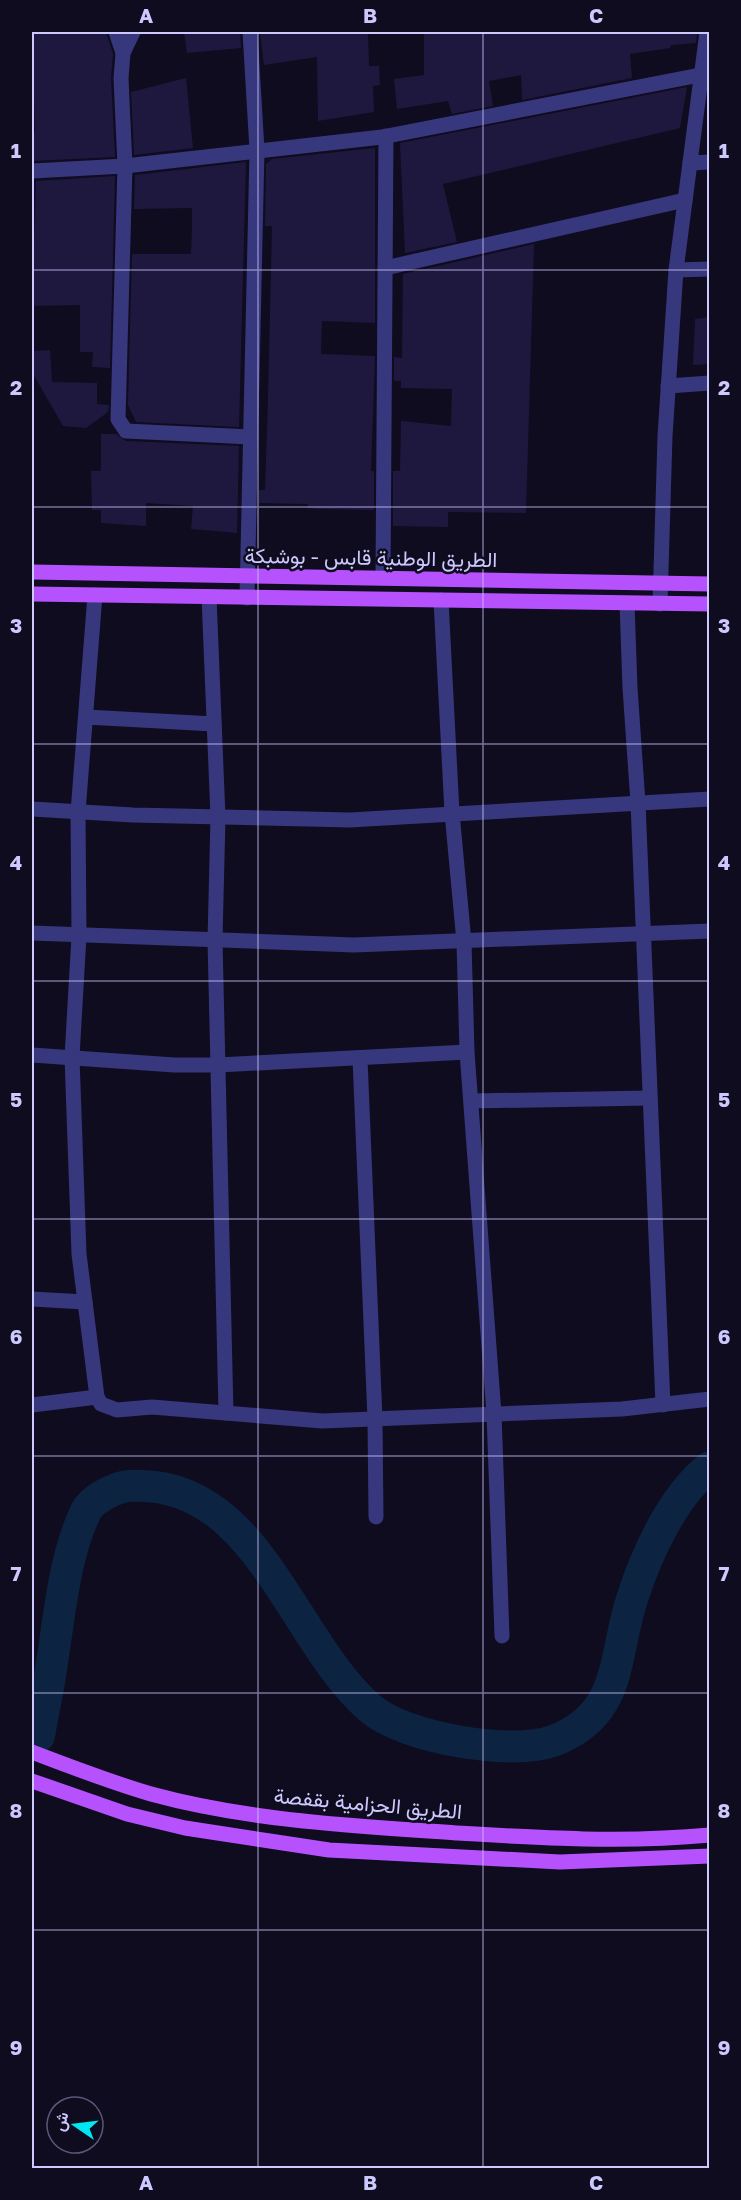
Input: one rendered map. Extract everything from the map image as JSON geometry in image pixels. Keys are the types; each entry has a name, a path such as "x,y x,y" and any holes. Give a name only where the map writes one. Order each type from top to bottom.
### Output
{"main road":[{"name":"الطريق الوطنية قابس - بوشبكة","path":"32,572 710,584"},
{"name":"الطريق الوطنية قابس - بوشبكة","path":"32,594 710,604"},
{"name":"الطريق الحزامية بقفصة","path":"32,1752 95,1776 153,1794 249,1813 337,1825 563,1839 657,1840 710,1835"},
{"path":"32,1781 127,1815 185,1828 329,1850 560,1862 710,1856"}],"street":[{"path":"116,32 123,52 125,166 117,411 121,426 126,431 250,438"},
{"path":"123,52 133,32"},
{"path":"247,598 257,150 250,32"},
{"path":"660,604 668,386 676,270 707,32"},
{"path":"32,171 125,166 386,136 700,75"},
{"path":"383,578 386,136"},
{"path":"690,163 710,162"},
{"path":"385,268 685,200"},
{"path":"676,270 710,269"},
{"path":"668,386 710,382"},
{"path":"95,595 78,812 79,936 72,1057 77,1223 97,1396 101,1404 107,1408 152,1407 309,1420 494,1414 663,1405 710,1399"},
{"path":"209,597 218,818 215,940 226,1413"},
{"path":"441,600 452,813 464,942 467,1052 494,1414 502,1636"},
{"path":"627,603 638,803 663,1405"},
{"path":"86,717 214,724"},
{"path":"32,809 218,818 350,820 710,799"},
{"path":"32,933 354,945 710,931"},
{"path":"32,1055 174,1065 218,1065 467,1052"},
{"path":"360,1059 375,1419 376,1517"},
{"path":"471,1101 650,1098"},
{"path":"32,1299 85,1302"},
{"path":"32,1405 97,1396"}],"building":[{"path":"32,32 106,32 113,54 111,78 115,157 32,161 32,133 35,133"},
{"path":"184,32 240,32 241,48 187,53"},
{"path":"260,32 368,32 369,66 379,66 380,85 373,86 374,112 318,121 317,57 264,65"},
{"path":"424,32 697,32 696,43 671,45 670,48 630,54 632,78 522,100 521,75 489,81 493,106 452,114 448,101 397,109 394,79 424,75"},
{"path":"186,78 193,148 134,155 131,92"},
{"path":"687,87 680,128 443,184 457,242 405,253 400,143"},
{"path":"375,148 375,323 322,321 321,354 375,356 371,471 374,471 374,510 318,509 307,508 308,504 259,503 259,490 265,490 272,226 265,226 266,164 272,159"},
{"path":"246,162 239,427 136,422 128,405 132,254 191,254 192,208 134,209 135,175"},
{"path":"115,176 110,368 92,367 93,352 80,352 80,305 32,306 36,181"},
{"path":"534,244 526,513 448,512 448,527 393,526 393,471 400,471 401,421 451,426 452,389 401,388 401,381 394,381 394,357 402,358 403,274"},
{"path":"710,317 710,364 693,365 695,319"},
{"path":"50,350 52,382 97,383 97,404 109,405 108,412 86,428 63,426 32,372 32,351"},
{"path":"101,434 116,434 126,441 239,446 237,533 191,529 193,506 146,503 146,526 101,523 101,510 92,510 91,471 101,471"}],"waterway":[{"path":"39,1736 64,1585 73,1547 86,1511 99,1498 111,1491 129,1486 173,1490 210,1507 241,1535 268,1569 343,1680 371,1709 387,1719 433,1736 459,1742 512,1746 553,1741 576,1730 592,1716 604,1700 612,1682 632,1599 653,1545 684,1493 710,1467"}]}
